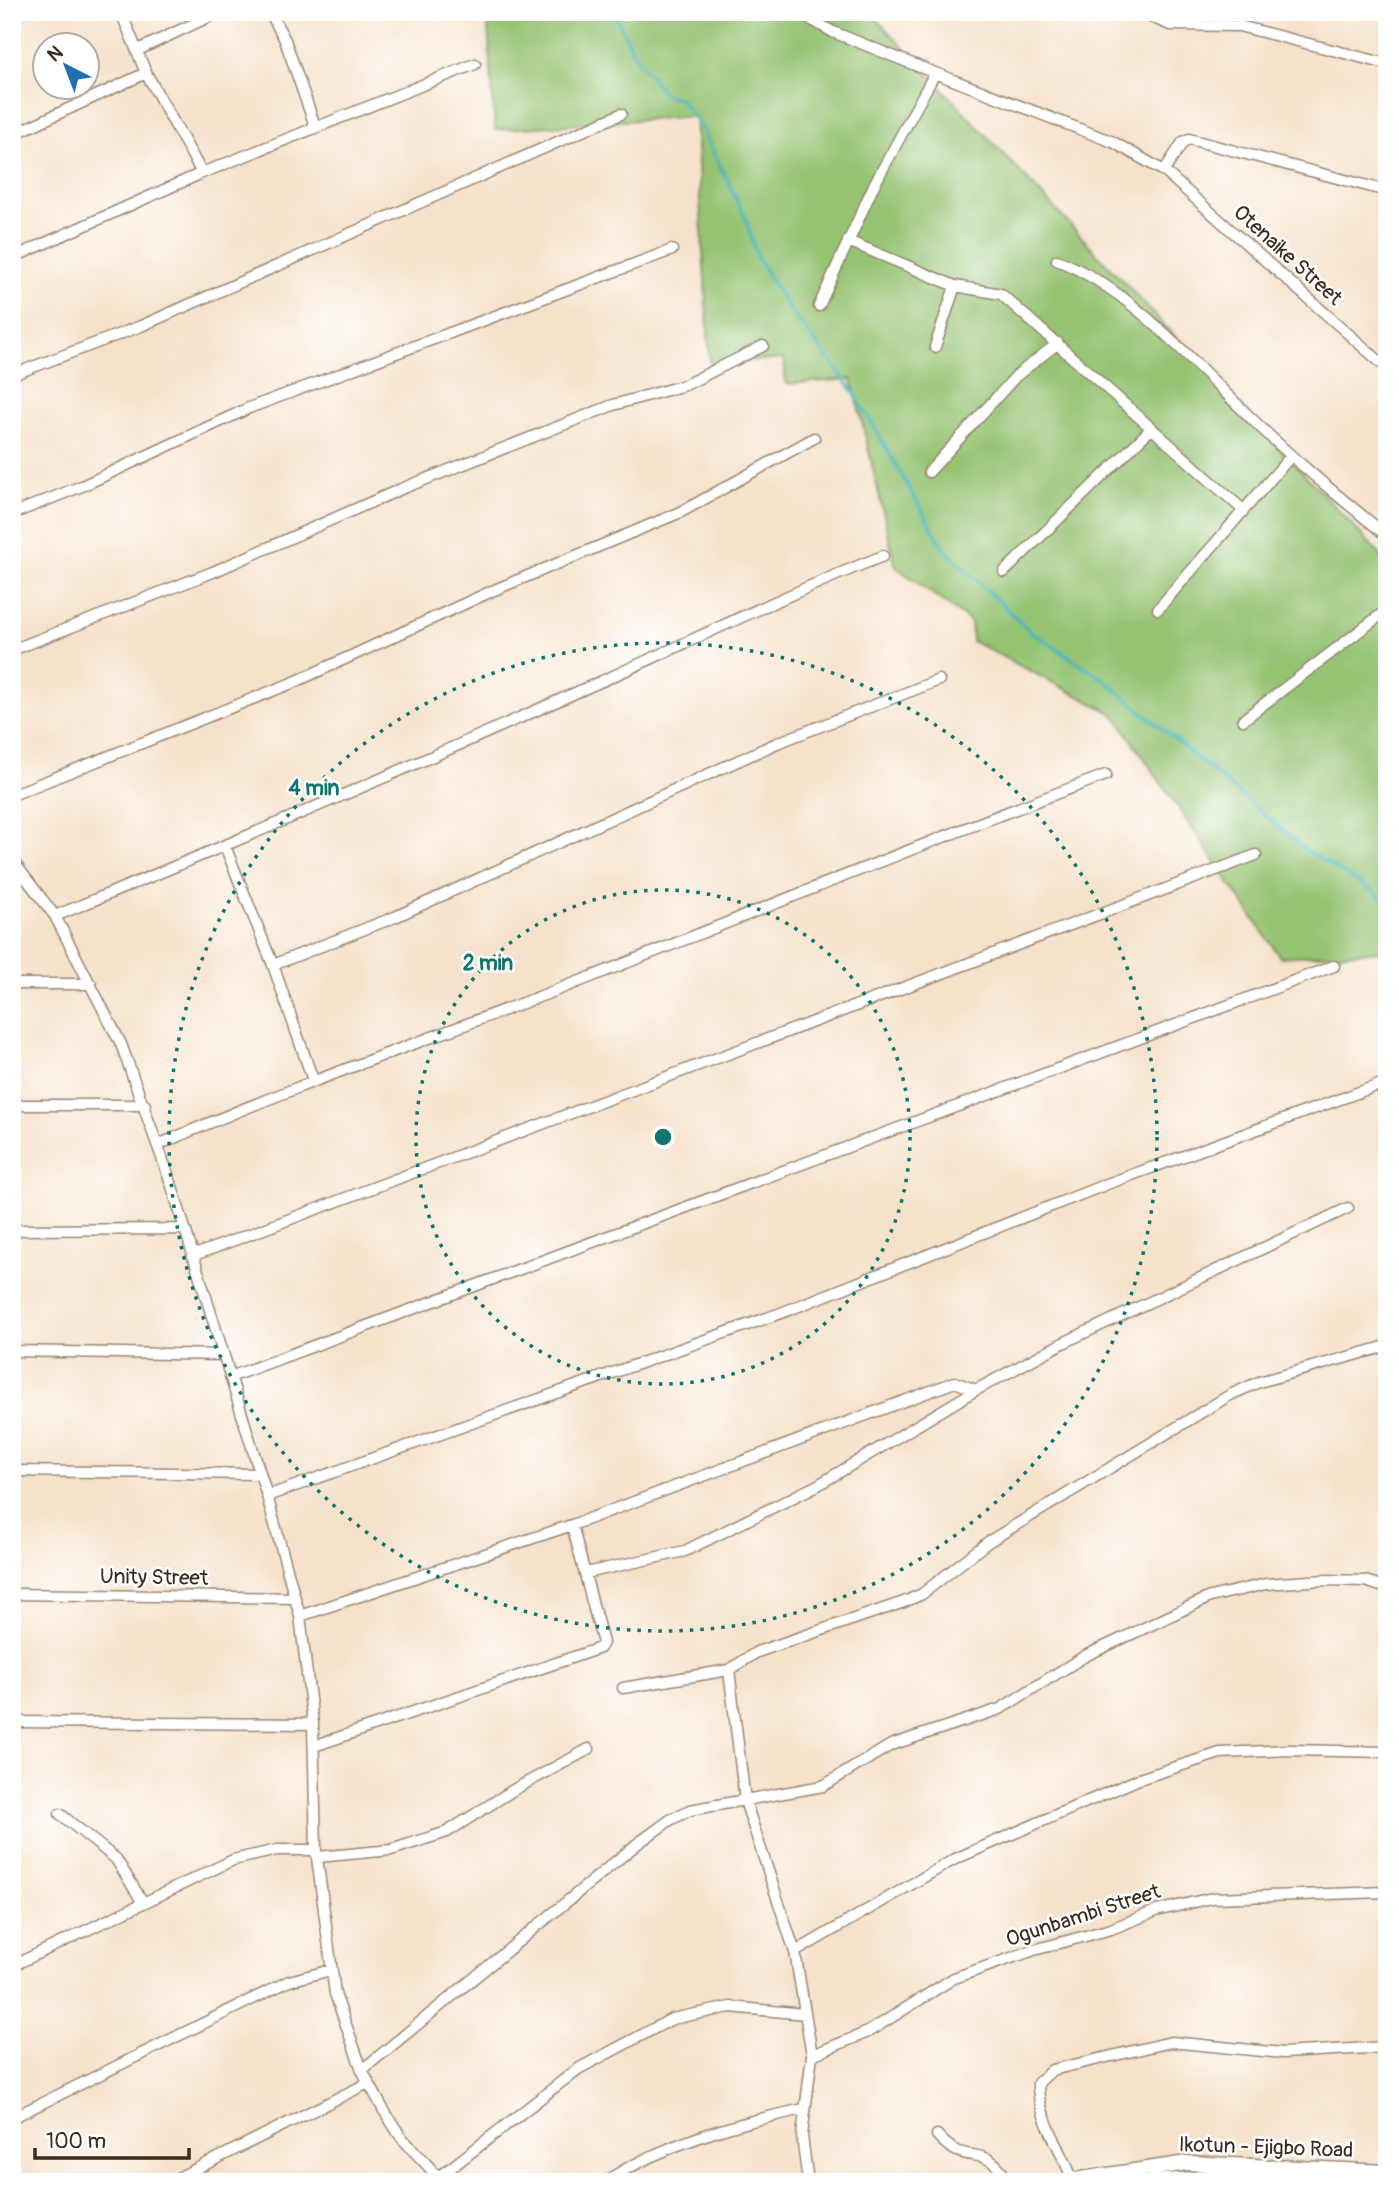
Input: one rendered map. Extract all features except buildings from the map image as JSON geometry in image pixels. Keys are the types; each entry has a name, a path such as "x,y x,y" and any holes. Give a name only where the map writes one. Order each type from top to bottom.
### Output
{"main road":[{"name":"Ikotun - Ejigbo Road","path":"1067,2180 1187,2163 1387,2172"},
{"name":"Ikotun - Ejigbo Road","path":"1153,2182 1373,2182"}],"street":[{"path":"121,12 146,73 202,173"},
{"path":"138,50 219,12"},
{"path":"270,12 285,40 314,126"},
{"name":"Otenaike Street","path":"798,12 833,32 1119,144 1164,171 1387,368"},
{"path":"1139,12 1170,26 1239,26 1387,64"},
{"path":"12,258 314,126 475,64"},
{"path":"12,135 146,73"},
{"path":"819,306 874,185 935,73"},
{"path":"12,375 141,326 621,114"},
{"path":"1164,171 1183,142 1189,139 1387,191"},
{"path":"848,242 954,286 1001,294 1242,509"},
{"path":"12,514 82,486 249,408 672,250"},
{"path":"1057,260 1095,278 1130,304 1291,456 1387,536"},
{"path":"935,347 954,286"},
{"path":"929,472 1016,376 1058,343"},
{"path":"12,650 214,572 401,489 613,405 685,384 764,346"},
{"path":"1004,572 1152,428"},
{"path":"12,795 297,681 492,591 681,512 814,438"},
{"path":"1157,609 1291,456"},
{"path":"55,916 225,846 727,626 795,591 883,555"},
{"path":"1242,720 1387,610"},
{"path":"273,965 395,917 777,743 939,680"},
{"path":"158,1145 313,1080 587,979 914,846 1106,775"},
{"path":"225,846 273,965 313,1080"},
{"path":"192,1256 1256,855"},
{"path":"12,860 55,916 91,984 145,1105 267,1496 300,1616 313,1724 317,1854 331,1970 340,2008 362,2070 401,2137 439,2181 517,2114 578,2069 672,2019 730,2007 805,2014"},
{"path":"230,1377 1334,966"},
{"path":"12,984 91,984"},
{"path":"267,1496 781,1313 1107,1184 1387,1082"},
{"path":"12,1105 145,1105"},
{"path":"586,1573 685,1550 818,1485 976,1390 1061,1344 1348,1208"},
{"path":"12,1230 184,1229"},
{"path":"623,1688 729,1670 757,1652 922,1594 988,1542 1240,1390 1259,1382 1387,1346"},
{"path":"12,1351 223,1355"},
{"path":"300,1616 572,1525 955,1382 976,1390"},
{"path":"12,1471 260,1474"},
{"path":"314,1745 600,1648 603,1643 572,1525"},
{"path":"362,2070 670,1820 690,1810 823,1786 891,1745 1000,1709 1085,1656 1210,1598 1253,1586 1325,1580 1364,1581 1387,1588"},
{"name":"Unity Street","path":"12,1594 294,1598"},
{"path":"729,1670 744,1801 795,1952 812,2055 802,2136 808,2182"},
{"path":"12,1722 313,1724"},
{"path":"12,1966 214,1867 254,1853 317,1854 391,1850 447,1832 515,1789 589,1749"},
{"path":"795,1952 955,1859 1139,1779 1220,1754 1289,1749 1387,1752"},
{"path":"60,1814 116,1859 142,1901"},
{"name":"Ogunbambi Street","path":"812,2055 868,2032 954,1978 1034,1950 1111,1929 1156,1911 1212,1898 1385,1896"},
{"path":"12,2118 289,1981 331,1970"},
{"path":"1067,2180 1062,2150 1048,2126 1038,2094 1038,2082 1052,2070 1171,2042 1283,2053 1387,2047"},
{"path":"170,2182 368,2083"},
{"path":"604,2182 679,2143 747,2121 804,2109"},
{"path":"937,2135 948,2148 960,2154 984,2155 992,2160 1008,2182"}],"green space":[{"path":"487,12 870,12 1387,562 1387,957 1380,951 1280,957 1114,714 972,641 971,622 896,567 852,379 786,384 784,359 710,364 695,116 495,130"}],"waterway":[{"path":"614,12 634,54 665,95 679,98 702,129 745,217 758,259 788,307 852,389 945,550 1030,631 1102,678 1306,850 1387,900"}]}
